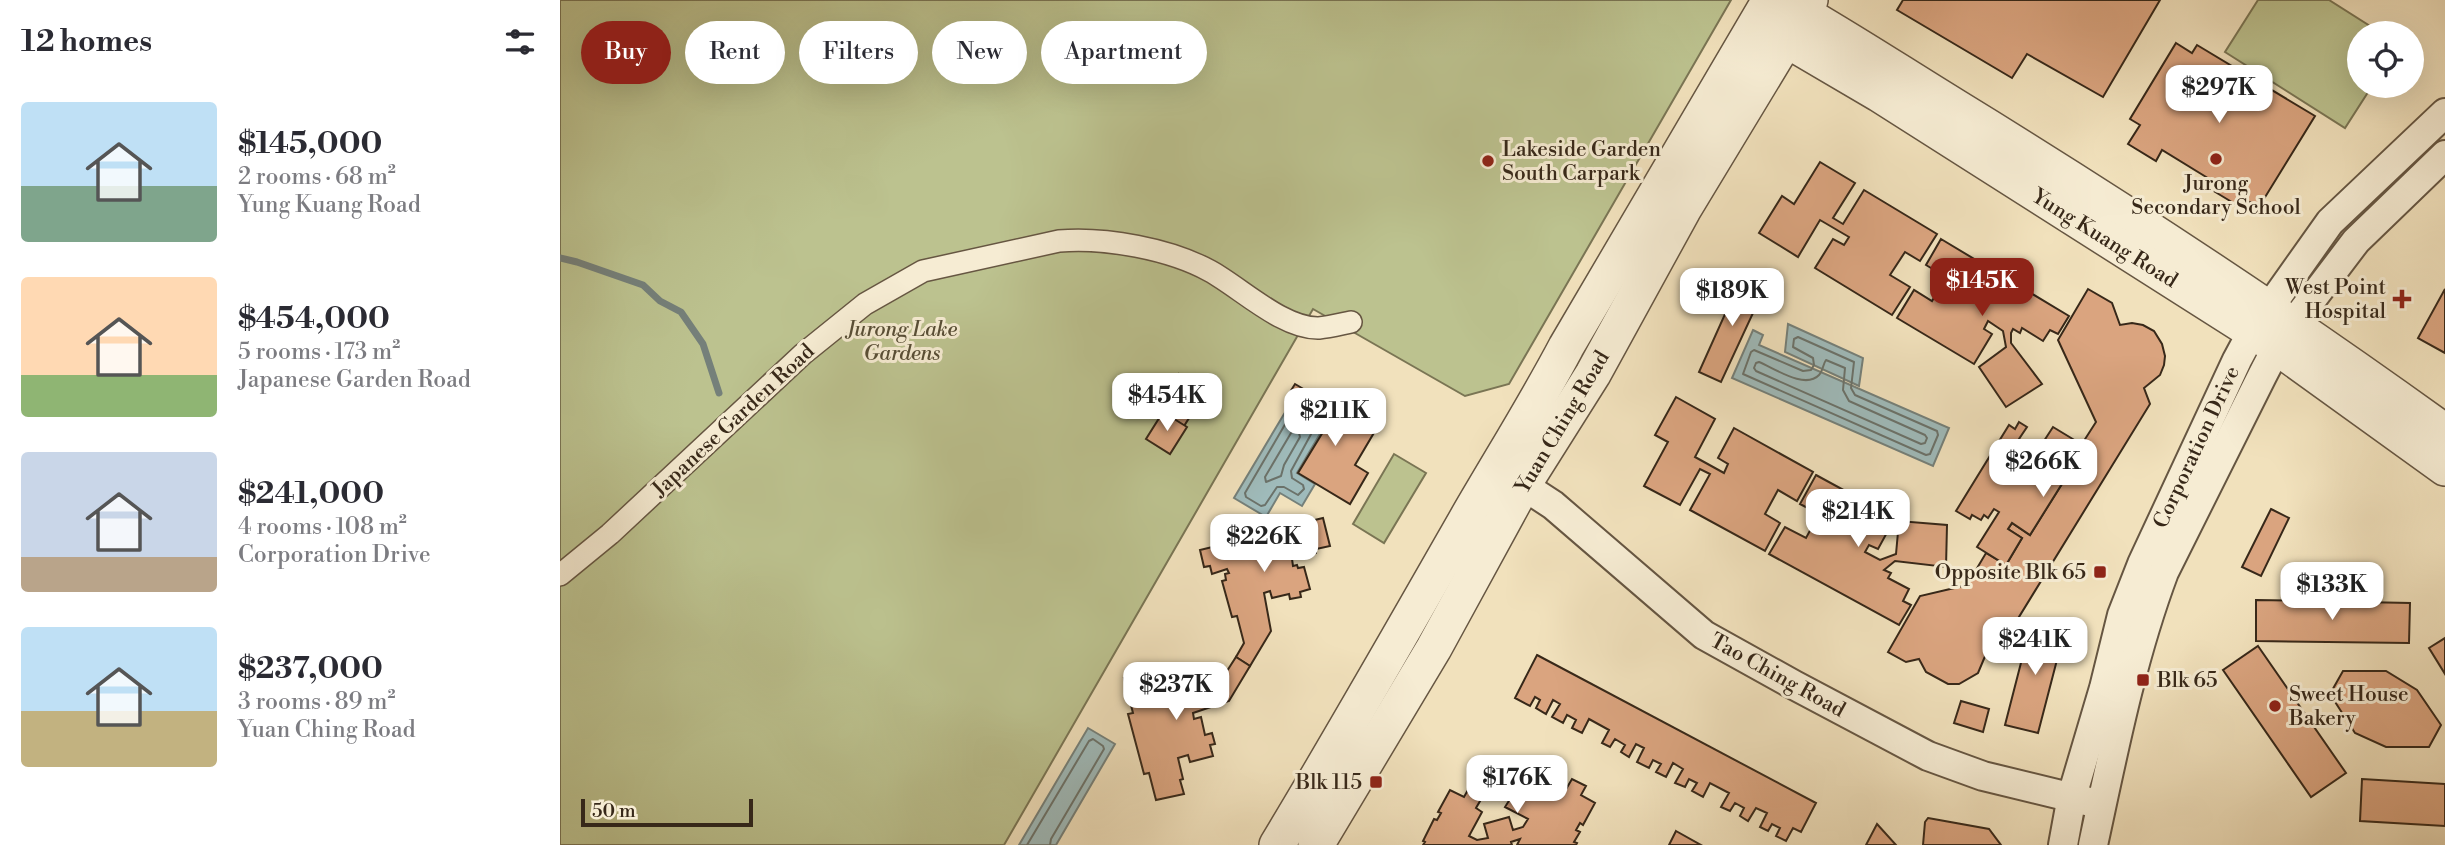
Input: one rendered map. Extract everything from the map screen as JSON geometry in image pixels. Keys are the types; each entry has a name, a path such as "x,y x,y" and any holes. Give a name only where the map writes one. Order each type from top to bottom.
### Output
{"street":[{"name":"Yung Kuang Road","path":"1784,12 1891,101 2445,432"},
{"name":"Yuan Ching Road","path":"1277,845 1343,735 1509,477 1593,374 1683,210 1784,12"},
{"name":"Corporation Drive","path":"2063,845 2072,796 2122,615 2142,564 2330,222 2445,113"},
{"name":"Corporation Drive","path":"2093,845 2126,694 2164,572 2272,328 2445,155"},
{"name":"Japanese Garden Road","path":"560,575 610,534 803,354 865,304 923,271 1078,239 1144,247 1209,270 1282,318 1317,328 1351,322"},
{"name":"Yung Kuang Road","path":"2272,328 2445,468"},
{"name":"Yuan Ching Road","path":"1316,845 1434,648 1509,477"},
{"name":"Tao Ching Road","path":"1509,477 1553,505 1704,635 1928,756 1983,776 2101,805"}],"green space":[{"name":"Jurong Lake Gardens","path":"560,0 1731,0 1509,384 1465,396 1313,309 1004,845 560,845"},
{"path":"2258,0 2329,0 2362,21 2347,21 2347,98 2364,98 2345,128 2225,52"},
{"path":"1394,454 1426,473 1384,543 1353,524"}],"water":[{"path":"1788,324 1863,358 1859,386 1785,352"},
{"path":"1753,330 1763,335 1759,345 1949,428 1933,466 1732,378"},
{"path":"1287,409 1302,418 1307,410 1327,422 1297,473 1315,484 1302,506 1280,493 1266,517 1234,498"},
{"path":"1088,728 1115,744 1056,845 1019,845"}],"building":[{"path":"1903,0 2160,0 2103,97 2027,54 2012,78 1897,10"},
{"path":"2176,43 2192,53 2197,45 2315,116 2259,207 2250,202 2245,210 2207,187 2211,180 2162,150 2156,161 2128,144 2140,125 2130,119"},
{"path":"1820,162 1855,183 1833,218 1843,224 1864,190 1937,234 1920,261 1905,252 1890,275 1910,287 1892,315 1815,268 1833,239 1844,245 1849,237 1820,220 1798,257 1759,233 1782,196 1794,204"},
{"path":"1941,239 2069,316 2058,334 2050,330 2043,341 2022,328 2020,333 2013,329 2011,343 2042,384 2006,407 1979,367 2006,347 2003,331 1988,321 1984,329 1992,334 1974,364 1897,318 1914,290 1932,301 1946,277 1926,265"},
{"path":"1743,274 1766,285 1721,382 1699,372"},
{"path":"2088,289 2112,303 2120,325 2132,323 2154,331 2162,344 2164,365 2160,375 2144,388 2150,404 2006,638 1985,643 1986,654 1978,673 1959,684 1948,684 1926,672 1919,659 1906,662 1888,652 1920,596 1967,585 1986,553 2006,565 2022,538 2008,529 2012,523 2030,535 2065,479 2048,469 2051,464 2064,472 2096,422 2058,340"},
{"path":"2445,289 2445,353 2418,338"},
{"path":"1179,374 1206,391 1184,426 1157,409"},
{"path":"1295,384 1375,431 1355,465 1368,473 1350,504 1298,473 1329,422 1287,397"},
{"path":"1676,397 1715,419 1695,457 1724,473 1728,464 1718,458 1734,428 1813,472 1797,501 1778,490 1765,514 1780,523 1765,551 1690,510 1710,474 1700,469 1680,505 1644,486 1668,442 1655,435"},
{"path":"1163,412 1187,427 1170,454 1146,439"},
{"path":"2019,422 2027,427 2019,439 2031,446 2022,460 2029,464 2053,427 2081,444 2064,472 2051,464 2048,469 2065,479 2030,535 2012,523 2008,529 2022,538 2006,565 1977,547 1999,512 1994,509 1988,518 1984,515 1981,520 1972,515 1970,519 1956,511 2009,425 2015,429"},
{"path":"1816,475 1895,518 1878,549 1869,545 1865,552 1880,560 1896,554 1899,521 1947,525 1946,567 1895,561 1884,570 1891,573 1888,578 1909,589 1903,601 1911,605 1899,625 1769,554 1785,527 1806,538 1819,514 1800,504"},
{"path":"2271,509 2289,518 2261,576 2242,567"},
{"path":"1323,518 1330,546 1292,559 1293,566 1304,567 1310,589 1300,592 1301,597 1290,599 1289,594 1272,598 1270,591 1264,593 1271,631 1250,666 1236,657 1244,643 1237,616 1232,617 1222,581 1226,580 1225,574 1229,573 1227,569 1212,574 1210,566 1204,567 1200,550 1233,542 1232,535 1273,525 1274,529 1282,527 1281,523 1293,520 1294,525"},
{"path":"2256,600 2410,603 2409,643 2256,641"},
{"path":"2032,620 2065,629 2038,733 2005,725"},
{"path":"2445,638 2445,674 2429,648"},
{"path":"2258,646 2346,773 2311,797 2223,670"},
{"path":"1537,655 1816,803 1801,832 1793,828 1786,841 1776,836 1780,828 1772,824 1768,831 1760,827 1767,813 1756,808 1748,821 1740,816 1744,808 1735,803 1730,811 1721,807 1729,793 1710,783 1703,797 1692,791 1697,783 1689,779 1685,787 1675,783 1683,769 1673,763 1666,777 1656,772 1661,764 1653,760 1649,768 1637,762 1644,748 1636,744 1629,757 1621,752 1625,745 1615,739 1610,747 1602,743 1609,730 1589,719 1582,733 1572,728 1576,720 1567,715 1563,723 1552,717 1560,704 1553,700 1546,714 1536,708 1540,700 1535,697 1530,706 1515,698"},
{"path":"1236,657 1250,666 1229,701 1193,713 1194,719 1201,717 1205,735 1212,733 1215,744 1210,745 1213,756 1190,762 1188,755 1178,758 1184,794 1156,800 1149,773 1144,774 1128,714 1133,713 1124,678 1142,674 1143,679 1151,678 1155,693 1161,692 1160,689 1165,687 1163,682 1198,674 1199,679 1227,671"},
{"path":"2343,671 2386,671 2417,690 2441,725 2429,747 2386,747 2355,733 2330,694"},
{"path":"1961,701 1989,709 1983,732 1954,723"},
{"path":"1546,766 1561,773 1554,785 1565,791 1572,779 1586,786 1581,795 1595,803 1583,825 1580,823 1576,830 1580,832 1574,842 1576,845 1517,845 1520,839 1511,842 1512,845 1423,845 1450,790 1464,797 1469,788 1483,796 1476,808 1482,812 1469,836 1477,840 1488,838 1484,824 1509,817 1513,830 1523,827 1528,819 1505,807 1512,796 1515,797 1519,789 1516,788 1528,767 1541,774"},
{"path":"2362,779 2445,784 2445,826 2360,821"},
{"path":"1928,818 1989,829 2001,845 1923,845 1925,822"},
{"path":"1877,824 1896,845 1866,845"},
{"path":"1676,831 1701,845 1669,845"}],"waterway":[{"path":"560,258 643,285 660,301 681,312 703,344 719,393"}],"place":[{"name":"Jurong Secondary School","path":"2216,159"},
{"name":"Lakeside Garden South Carpark","path":"1488,161"},
{"name":"West Point Hospital","path":"2402,299"},
{"name":"Opposite Blk 65","path":"2100,572"},
{"name":"Blk 65","path":"2143,680"},
{"name":"Sweet House Bakery","path":"2275,706"},
{"name":"Blk 115","path":"1376,782"}]}
